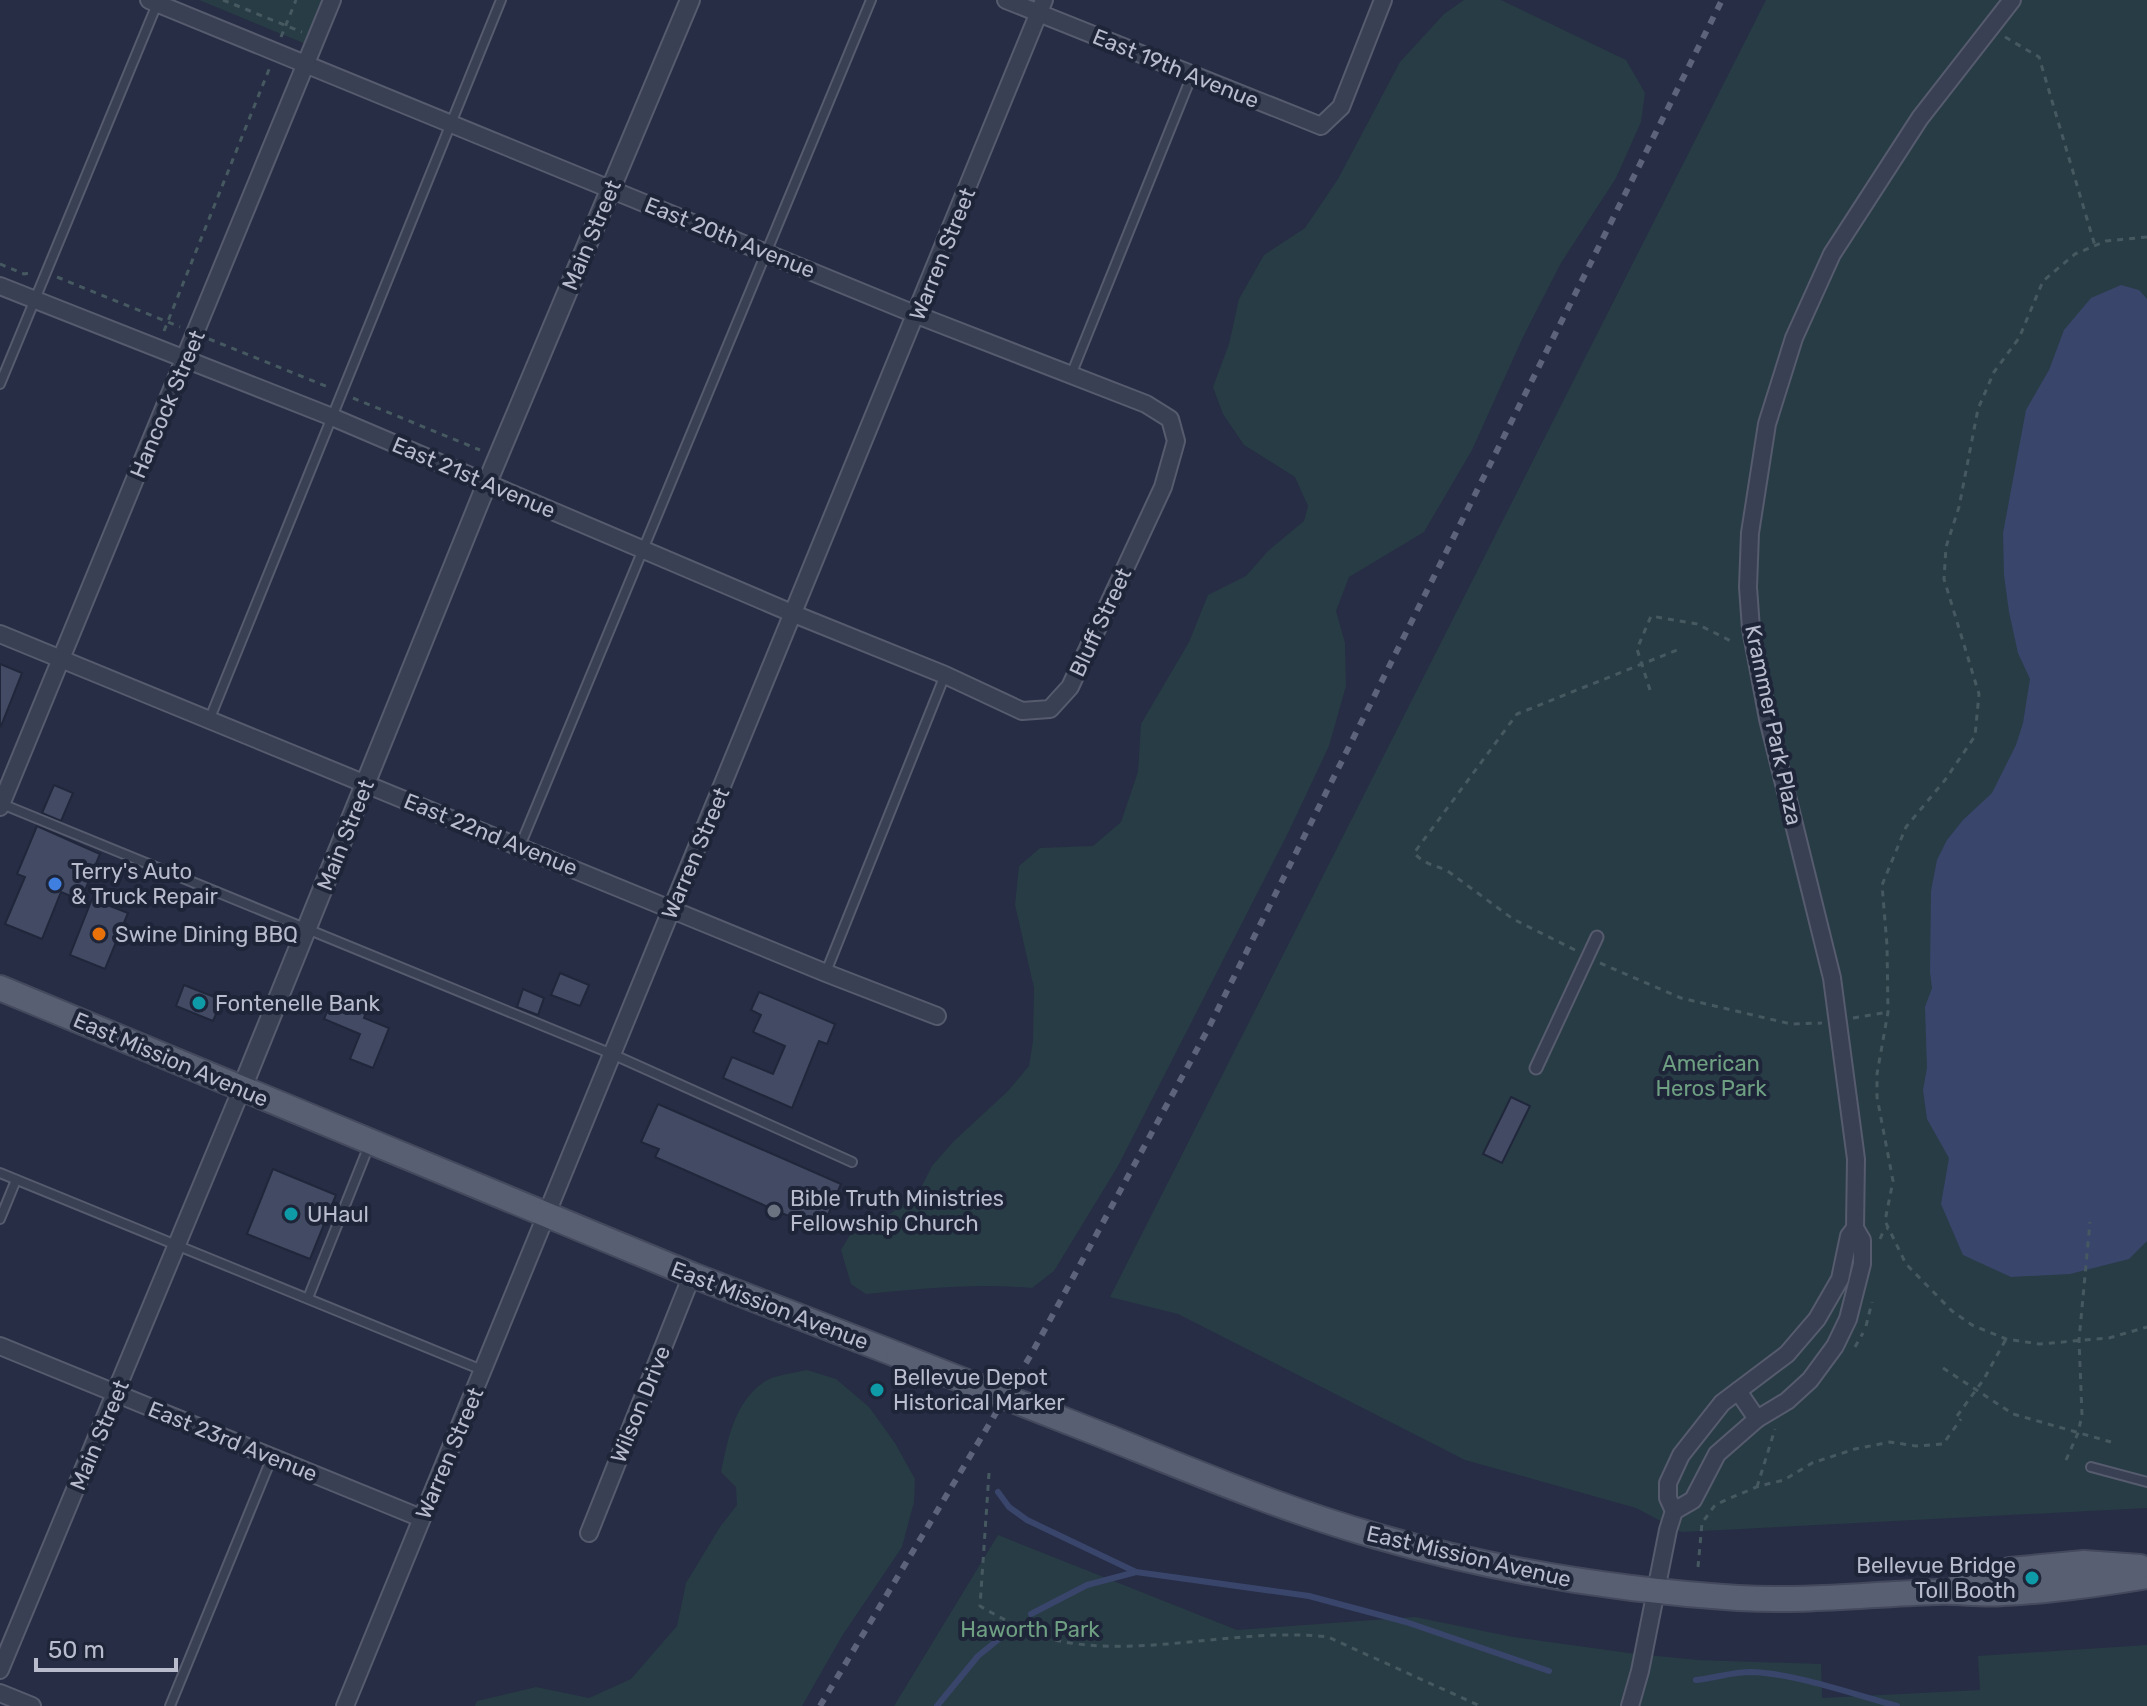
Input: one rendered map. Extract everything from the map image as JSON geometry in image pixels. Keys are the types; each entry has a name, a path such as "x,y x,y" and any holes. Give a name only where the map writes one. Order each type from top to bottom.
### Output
{"main road":[{"name":"East Mission Avenue","path":"0,988 692,1275 1244,1491 1374,1536 1452,1556 1587,1582 1656,1591 1808,1600 1938,1591 2001,1594 2147,1576"},
{"name":"East Mission Avenue","path":"1938,1591 2010,1570 2084,1563 2147,1568"}],"street":[{"name":"Hancock Street","path":"0,805 332,0"},
{"name":"Main Street","path":"0,1670 117,1394 487,483 690,0"},
{"name":"East 19th Avenue","path":"1006,0 1042,7 1321,126 1341,107 1383,0"},
{"name":"Krammer Park Plaza","path":"1674,1511 1693,1500 1717,1454 1757,1419 1787,1401 1810,1380 1835,1346 1852,1308 1862,1264 1862,1240 1855,1228 1856,1159 1832,978 1768,719 1753,642 1749,560 1757,471 1767,424 1794,338 1832,254 1920,118 2012,0"},
{"name":"East 20th Avenue","path":"153,2 917,315 1146,404 1170,419 1176,441 1163,487 1129,559"},
{"name":"Warren Street","path":"345,1706 1042,7"},
{"name":"East 21st Avenue","path":"0,286 332,417 945,675"},
{"name":"Bluff Street","path":"945,675 1022,711 1050,709 1070,687 1129,559"},
{"name":"East 22nd Avenue","path":"0,634 937,1016"},
{"path":"1536,1068 1597,937"},
{"name":"Krammer Park Plaza","path":"1630,1706 1674,1511 1668,1498 1668,1483 1681,1455 1710,1415 1787,1354 1817,1319 1840,1279 1849,1236 1855,1228"},
{"name":"Wilson Drive","path":"589,1533 692,1275"},
{"name":"East 23rd Avenue","path":"0,1346 421,1518"},
{"path":"1738,1391 1757,1419"},
{"path":"0,1693 32,1706"}],"lane":[{"path":"210,718 501,0"},
{"path":"520,846 871,0"},
{"path":"0,384 153,2"},
{"path":"1071,375 1193,74"},
{"path":"826,973 945,675"},
{"path":"0,805 612,1054 852,1162"},
{"path":"308,1298 370,1142"},
{"path":"0,1173 483,1371"},
{"path":"0,1219 16,1180"},
{"path":"170,1706 272,1457"},
{"path":"2091,1467 2147,1482"}],"path":[{"path":"223,0 286,26"},
{"path":"157,348 296,0"},
{"path":"1990,28 2039,57 2095,246"},
{"path":"2147,237 2106,241 2075,254 2043,281 2019,338 1994,372 1978,409 1959,507 1946,547 1944,579 1979,694 1975,736 1945,780 1906,827 1882,885 1888,1012 1877,1074 1877,1097 1893,1181 1885,1221 1906,1264 1952,1311 1972,1325 2006,1339 2039,1344 2109,1338 2147,1327"},
{"path":"0,264 24,274 46,272 498,457"},
{"path":"1650,690 1637,649 1651,616 1697,624 1740,645 1753,642"},
{"path":"1682,648 1517,714 1414,853 1427,865 1449,872 1513,919 1588,957 1681,998 1791,1024 1839,1021 1888,1012"},
{"path":"2066,1460 2078,1433 2083,1399 2079,1340 2090,1222"},
{"path":"1698,1567 1702,1523 1715,1505 1759,1486 1784,1480 1822,1459 1855,1449 1890,1442 1916,1446 1943,1444 2006,1339"},
{"path":"1943,1368 2013,1414 2111,1442"},
{"path":"989,1473 980,1606 1000,1618 1062,1641 1105,1645 1190,1642 1267,1634 1328,1637 1480,1706"}],"green space":[{"path":"199,0 332,0 313,47"},
{"path":"1464,0 1501,0 1626,60 1645,93 1641,122 1616,178 1561,263 1523,337 1472,450 1424,532 1349,577 1336,611 1345,643 1346,686 1329,746 1289,831 1118,1166 1054,1271 1032,1288 969,1286 866,1294 851,1284 841,1250 856,1225 890,1214 919,1192 932,1166 1029,1066 1034,988 1015,905 1019,866 1040,848 1093,846 1121,822 1138,772 1141,724 1189,642 1208,595 1246,576 1268,551 1304,521 1308,506 1295,477 1244,445 1223,414 1213,387 1229,344 1239,299 1264,255 1305,228 1338,179 1400,62 1444,14"},
{"name":"American Heros Park","path":"1766,0 2147,0 2147,1508 1682,1532 1636,1508 1465,1460 1178,1314 1110,1297"},
{"path":"807,1370 836,1379 869,1407 895,1443 915,1479 914,1502 902,1547 842,1636 802,1706 475,1706 477,1701 536,1687 589,1698 631,1679 677,1626 686,1583 737,1505 736,1487 721,1472 739,1411 764,1382"},
{"name":"Haworth Park","path":"998,1535 1237,1630 1415,1617 1513,1637 1636,1654 1698,1660 1821,1664 1822,1698 1980,1690 1978,1656 2147,1645 2147,1706 894,1706"}],"water":[{"path":"2121,285 2139,290 2147,299 2147,1241 2129,1259 2070,1274 2011,1277 1963,1255 1941,1204 1949,1158 1927,1119 1923,1090 1927,1068 1925,1007 1932,988 1931,891 1937,860 1947,840 1992,793 2016,745 2023,723 2030,679 2018,653 2009,612 2003,533 2026,410 2049,370 2064,330 2091,298"}],"building":[{"path":"0,664 22,673 1,726 0,725"},
{"path":"54,785 73,793 61,821 42,813"},
{"name":"Terry's Auto & Truck Repair","path":"37,826 100,854 81,900 61,892 42,939 5,924 25,877 17,874"},
{"name":"Swine Dining BBQ","path":"92,899 128,913 105,969 70,955"},
{"path":"560,973 589,985 580,1006 551,995"},
{"name":"Fontenelle Bank","path":"184,985 222,1000 213,1021 176,1006"},
{"path":"523,989 544,998 538,1015 517,1007"},
{"path":"759,992 835,1024 827,1044 819,1041 792,1108 723,1078 732,1057 773,1074 785,1046 753,1032 761,1015 751,1010"},
{"path":"333,997 367,1010 364,1018 389,1028 373,1068 350,1059 360,1034 324,1019"},
{"path":"1511,1097 1530,1106 1502,1163 1483,1154"},
{"name":"Bible Truth Ministries Fellowship Church","path":"658,1104 841,1184 823,1227 802,1217 800,1221 655,1157 659,1149 641,1142"},
{"name":"UHaul","path":"273,1169 336,1195 310,1259 247,1234"}],"waterway":[{"path":"998,1492 1009,1507 1027,1520 1136,1572 1309,1596 1406,1622 1549,1671"},
{"path":"1031,1614 1087,1585 1136,1572"},
{"path":"937,1706 978,1656 1005,1634"},
{"path":"1696,1680 1744,1672 1768,1673 1897,1706"}],"railway":[{"path":"820,1706 1032,1353 1207,1031 1722,0"}],"place":[{"name":"Terry's Auto & Truck Repair","path":"55,884"},
{"name":"Swine Dining BBQ","path":"99,934"},
{"name":"Fontenelle Bank","path":"199,1003"},
{"name":"Bible Truth Ministries Fellowship Church","path":"774,1211"},
{"name":"UHaul","path":"291,1214"},
{"name":"Bellevue Depot Historical Marker","path":"877,1390"},
{"name":"Bellevue Bridge Toll Booth","path":"2032,1578"}]}
